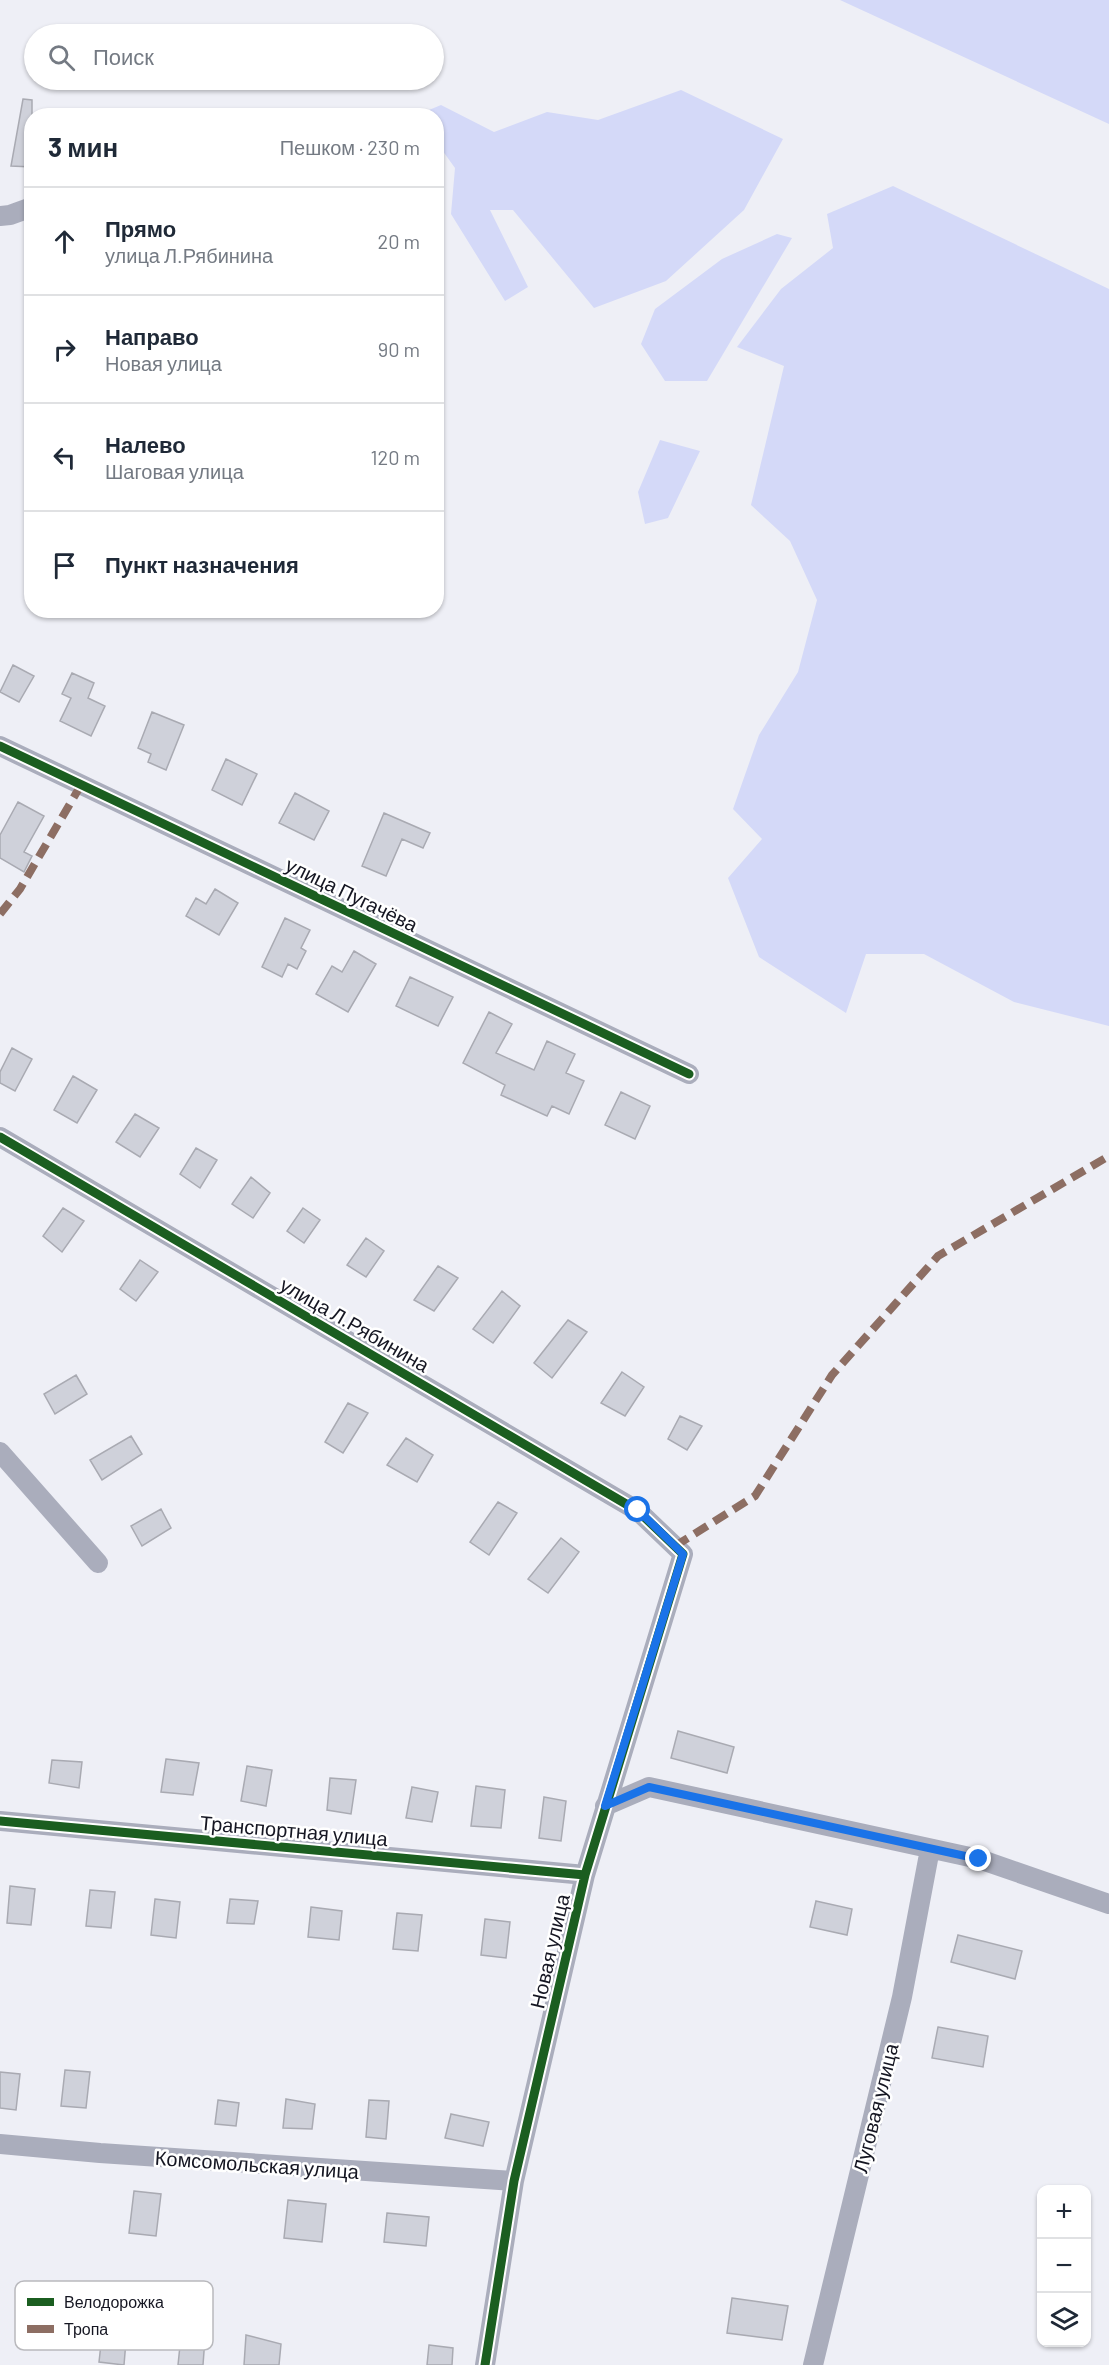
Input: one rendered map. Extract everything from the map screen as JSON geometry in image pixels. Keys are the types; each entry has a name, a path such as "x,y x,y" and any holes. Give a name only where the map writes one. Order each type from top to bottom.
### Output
{"street":[{"path":"0,216 24,210"},
{"name":"улица Пугачёва","path":"0,746 689,1074"},
{"name":"улица Л.Рябинина","path":"0,1137 638,1510 683,1554"},
{"path":"0,1452 98,1563"},
{"name":"Новая улица","path":"485,2365 514,2181 585,1875 683,1554"},
{"path":"605,1806 649,1787 979,1859 1109,1904"},
{"name":"Транспортная улица","path":"0,1821 585,1875"},
{"name":"Луговая улица","path":"813,2365 902,1997 930,1850"},
{"name":"Комсомольская улица","path":"0,2144 112,2154 514,2181"}],"shaded area":[{"path":"840,0 1109,0 1109,124"},
{"path":"681,90 783,139 744,210 666,281 594,308 513,210 490,210 528,287 505,301 451,214 455,168 444,153 444,108 434,108 441,105 494,132 547,112 598,120"},
{"path":"893,186 1109,289 1109,1026 1014,1002 924,954 866,954 846,1013 759,957 728,878 762,839 733,809 759,735 798,672 817,600 790,541 751,505 784,366 737,347 781,289 833,248 827,214"},
{"path":"777,234 792,238 707,381 665,381 641,344 655,309 722,259"},
{"path":"660,440 700,451 668,518 645,524 638,492"}],"building":[{"path":"23,99 32,100 32,108 24,108 24,167 11,166"},
{"path":"13,665 34,676 19,702 0,692"},
{"path":"72,673 94,683 88,698 105,706 91,736 60,721 71,698 62,694"},
{"path":"152,712 184,725 166,770 148,762 151,754 138,748"},
{"path":"226,759 257,774 242,805 212,790"},
{"path":"295,793 329,811 314,840 279,823"},
{"path":"18,802 44,816 24,852 32,856 24,872 0,858 0,835"},
{"path":"384,813 430,833 423,848 402,839 386,876 362,866"},
{"path":"215,889 238,903 219,935 186,916 196,898 206,904"},
{"path":"285,918 310,930 301,948 306,951 297,969 288,964 282,977 262,967"},
{"path":"354,951 376,964 348,1012 316,994 332,966 342,972"},
{"path":"410,977 453,997 438,1026 396,1006"},
{"path":"489,1012 512,1024 496,1053 534,1070 547,1041 575,1054 566,1073 584,1081 569,1114 552,1106 547,1116 501,1095 505,1085 463,1063"},
{"path":"12,1048 32,1059 15,1091 0,1083 0,1072"},
{"path":"73,1076 97,1090 77,1123 54,1110"},
{"path":"621,1092 650,1106 635,1139 605,1125"},
{"path":"135,1114 159,1128 140,1157 116,1142"},
{"path":"196,1148 217,1160 200,1188 180,1174"},
{"path":"251,1177 270,1193 253,1218 232,1204"},
{"path":"63,1208 84,1221 62,1252 43,1236"},
{"path":"303,1208 320,1220 304,1243 287,1231"},
{"path":"366,1238 384,1251 366,1277 347,1265"},
{"path":"140,1260 158,1272 136,1301 120,1289"},
{"path":"438,1266 458,1278 434,1311 414,1300"},
{"path":"502,1291 520,1306 493,1343 473,1329"},
{"path":"568,1320 587,1332 552,1378 534,1363"},
{"path":"622,1372 644,1387 625,1416 601,1403"},
{"path":"76,1375 87,1394 55,1414 44,1394"},
{"path":"348,1403 368,1413 343,1453 325,1442"},
{"path":"680,1416 702,1426 687,1450 668,1439"},
{"path":"131,1436 142,1454 102,1480 90,1460"},
{"path":"406,1438 433,1455 417,1482 387,1465"},
{"path":"498,1502 517,1513 489,1555 470,1542"},
{"path":"161,1509 171,1528 142,1546 131,1526"},
{"path":"561,1538 579,1552 548,1593 528,1579"},
{"path":"678,1731 734,1747 727,1773 671,1758"},
{"path":"166,1759 199,1763 193,1795 161,1792"},
{"path":"52,1760 82,1762 79,1788 49,1783"},
{"path":"247,1766 272,1770 266,1806 241,1801"},
{"path":"330,1778 356,1780 351,1814 327,1810"},
{"path":"476,1786 505,1790 501,1828 471,1826"},
{"path":"412,1787 438,1792 432,1822 406,1818"},
{"path":"544,1797 566,1801 561,1841 539,1838"},
{"path":"10,1886 35,1889 31,1925 7,1923"},
{"path":"90,1890 115,1892 111,1928 86,1926"},
{"path":"155,1899 180,1902 176,1938 151,1935"},
{"path":"230,1899 258,1901 254,1924 227,1923"},
{"path":"816,1901 852,1909 847,1935 810,1927"},
{"path":"311,1907 342,1911 339,1940 308,1937"},
{"path":"397,1913 422,1915 418,1951 393,1949"},
{"path":"485,1919 510,1922 506,1958 481,1955"},
{"path":"958,1935 1022,1951 1015,1979 951,1962"},
{"path":"938,2027 988,2036 983,2067 932,2058"},
{"path":"65,2070 90,2072 86,2108 61,2106"},
{"path":"0,2072 20,2074 16,2110 0,2108"},
{"path":"286,2099 315,2104 312,2129 283,2128"},
{"path":"218,2100 239,2103 236,2126 215,2124"},
{"path":"369,2100 389,2101 386,2139 366,2137"},
{"path":"451,2114 489,2122 483,2146 445,2138"},
{"path":"134,2191 161,2194 156,2236 129,2233"},
{"path":"288,2200 326,2204 322,2242 284,2238"},
{"path":"387,2213 429,2217 426,2246 384,2242"},
{"path":"732,2298 788,2306 782,2340 727,2333"},
{"path":"246,2335 281,2344 279,2365 244,2365"},
{"path":"429,2345 453,2348 452,2365 427,2365"},
{"path":"100,2350 125,2350 124,2365 99,2362"},
{"path":"180,2350 204,2350 203,2365 178,2365"}],"marked path":[{"path":"0,914 20,889 81,785"},
{"path":"675,1546 755,1496 832,1375 938,1256 1109,1156"}],"cycle path":[{"path":"0,746 689,1074"},
{"path":"0,1137 638,1511 683,1554 585,1875 514,2181 485,2365"},
{"path":"0,1821 585,1875"}],"route":[{"path":"638,1510 683,1554 605,1806 649,1787 979,1859"}]}
